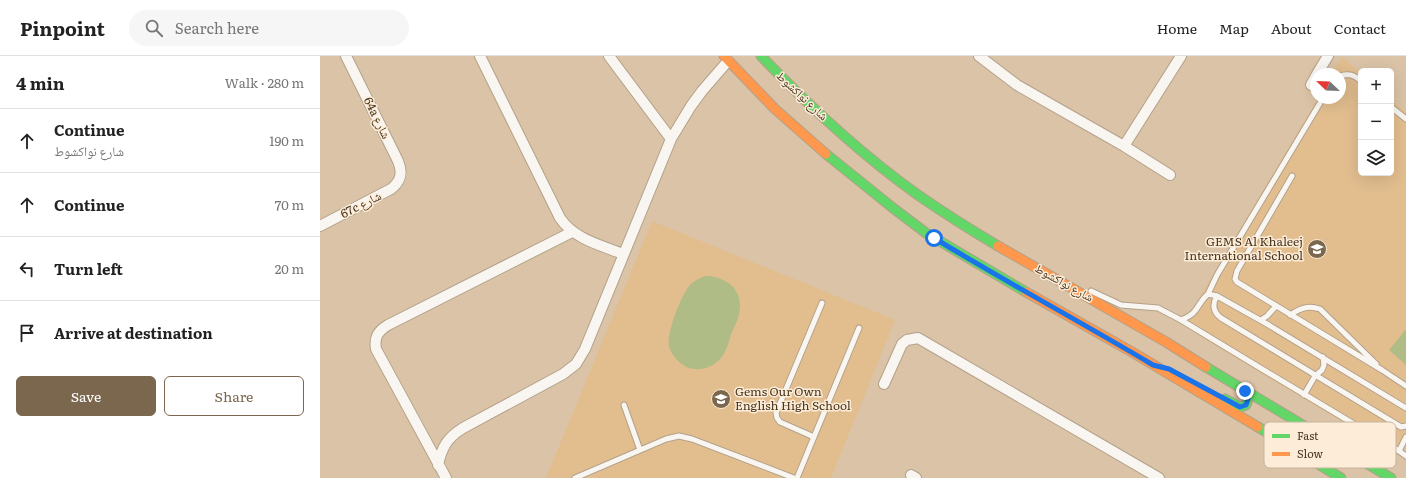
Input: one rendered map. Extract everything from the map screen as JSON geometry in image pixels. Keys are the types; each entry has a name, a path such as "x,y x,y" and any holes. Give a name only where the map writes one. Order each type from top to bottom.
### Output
{"street":[{"name":"64a شارع","path":"346,56 401,168 399,181"},
{"path":"480,56 560,218 565,225 578,236 623,254"},
{"path":"609,56 671,139"},
{"name":"شارع نواكشوط","path":"761,56 788,84 861,150 942,212 1008,252 1166,342 1297,422"},
{"path":"979,56 1017,85 1124,146 1170,175"},
{"path":"1124,146 1181,56"},
{"path":"1321,68 1328,56"},
{"path":"438,465 440,453 454,434 563,374 576,364 584,349 671,139 695,101 726,58 807,138 844,170 900,214 934,238 990,272 1056,308 1153,365 1264,434"},
{"name":"67c شارع","path":"320,226 391,189 399,181"},
{"path":"446,478 376,348 375,341 377,334 388,325 572,232"},
{"path":"884,384 902,344 907,340 918,338 1159,478"},
{"path":"1153,365 1169,369 1240,407 1246,405 1248,399 1245,391"},
{"path":"1318,468 1329,475 1341,478"},
{"name":"شارع نواكشوط","path":"1374,468 1391,478"}],"lane":[{"path":"1346,74 1352,75 1358,79"},
{"path":"1181,320 1192,315 1208,294 1217,275 1319,104"},
{"path":"1394,109 1406,119"},
{"path":"1292,176 1235,275 1237,282 1406,386"},
{"path":"942,212 955,214 1057,273"},
{"path":"1087,289 1121,305 1158,308 1181,320 1350,422"},
{"path":"1208,294 1218,296 1261,320 1406,408"},
{"path":"1218,296 1214,306 1214,310 1218,316 1393,422"},
{"path":"814,437 780,422 776,413 822,303"},
{"path":"1261,320 1276,306"},
{"path":"1290,315 1307,307 1320,309 1326,313 1382,370"},
{"path":"797,478 858,328"},
{"path":"1304,395 1315,376 1322,370 1324,365 1323,357"},
{"path":"624,405 640,450"},
{"path":"1396,424 1401,427 1406,426"},
{"path":"575,478 672,436 686,437 794,478"},
{"path":"1399,451 1406,437"},
{"path":"1396,449 1406,456"}],"shaded area":[{"name":"GEMS Al Khaleej International School","path":"1342,57 1358,70 1358,176 1394,176 1394,102 1406,112 1406,451 1401,457 1396,454 1396,422 1343,422 1183,325 1314,104 1346,104 1346,68 1336,68"},
{"name":"Gems Our Own English High School","path":"652,221 895,320 831,478 546,478"}],"green space":[{"path":"705,276 712,276 724,280 734,288 739,299 740,309 739,316 726,350 722,356 711,366 694,369 684,366 673,355 669,347 669,341 672,324 682,297 690,285"},
{"path":"1406,329 1406,365 1389,350"}],"traffic: fast":[{"path":"761,56 856,147 897,180 928,202 998,246"},
{"path":"826,154 926,233 1026,292"},
{"path":"1206,367 1298,422"},
{"path":"1225,399 1240,407 1246,405 1248,399 1245,391"},
{"path":"1258,427 1264,431"},
{"path":"1325,468 1341,478"},
{"path":"1374,468 1391,478"}],"traffic: slow":[{"path":"724,56 775,109 826,154"},
{"path":"998,246 1166,342 1206,367"},
{"path":"1026,292 1132,352 1258,427"}],"place":[{"name":"GEMS Al Khaleej International School","path":"1317,249"},
{"name":"Gems Our Own English High School","path":"721,399"}],"route":[{"path":"934,238 990,272 1049,304 1153,365 1169,369 1240,407 1246,405 1248,399 1245,391"}]}
